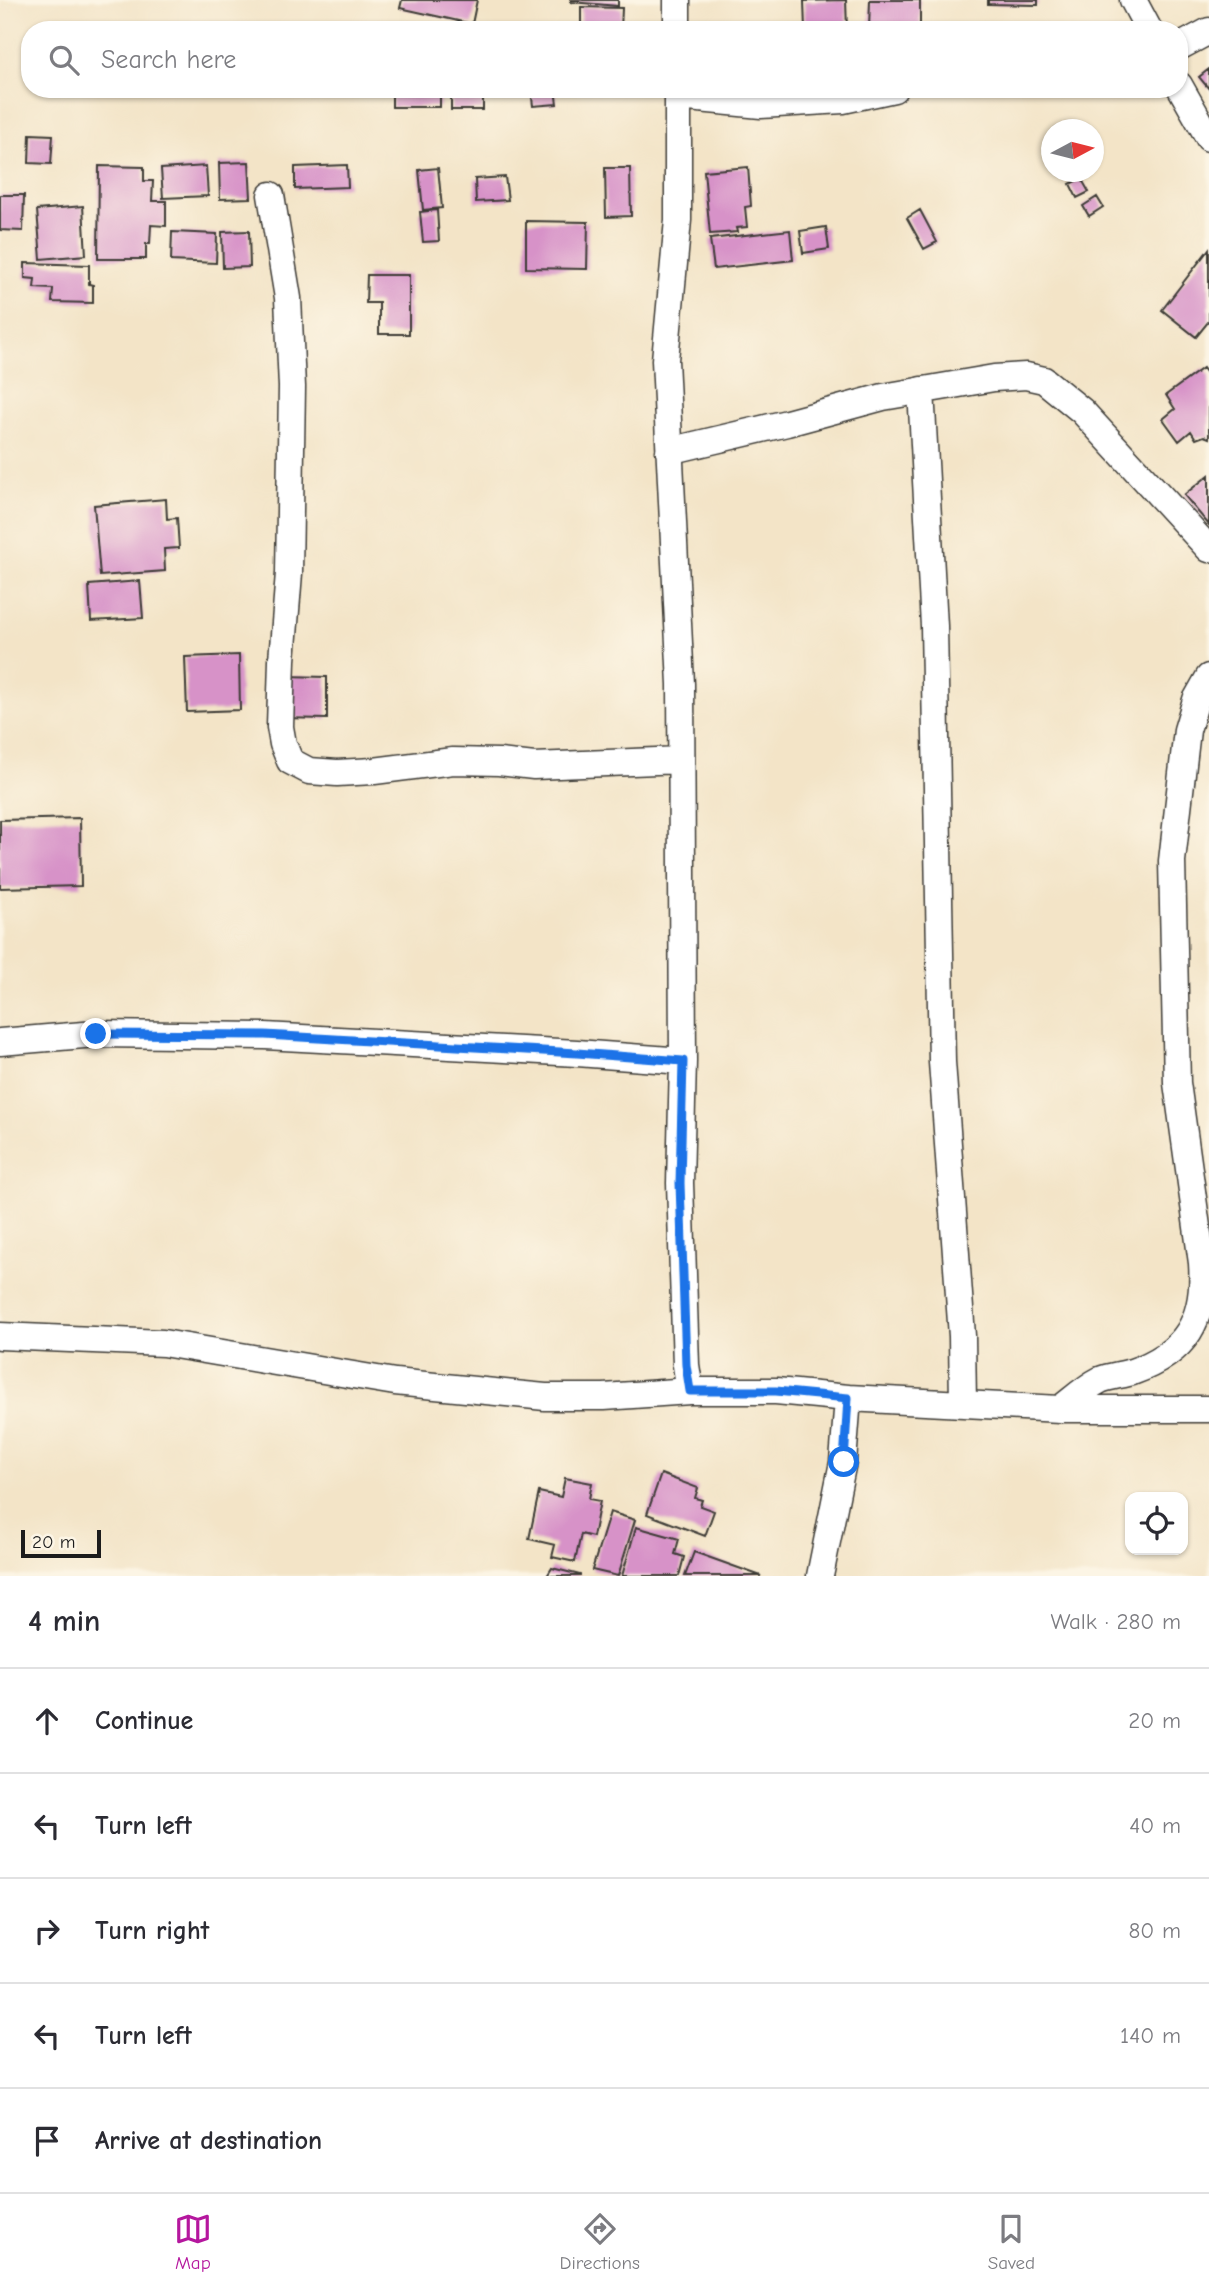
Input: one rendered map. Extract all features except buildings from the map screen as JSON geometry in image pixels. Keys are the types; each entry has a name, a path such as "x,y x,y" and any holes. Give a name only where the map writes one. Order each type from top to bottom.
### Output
{"street":[{"path":"677,0 677,21"},
{"path":"1133,0 1144,21"},
{"path":"1188,42 1209,31"},
{"path":"678,98 678,220 665,360 681,684 683,1061 680,1183 686,1365 690,1391"},
{"path":"713,98 761,105 852,98"},
{"path":"1186,98 1209,138"},
{"path":"271,195 288,298 292,387 289,573 280,727 290,761 309,771 337,773 453,761 534,766 681,761"},
{"path":"669,451 883,397 994,378 1026,376 1044,380 1082,411 1209,549"},
{"path":"921,390 934,626 942,1062 962,1336 963,1404"},
{"path":"1060,1409 1100,1380 1131,1372 1163,1359 1180,1345 1189,1333 1202,1301 1202,1263 1177,1083 1172,861 1187,730 1196,699 1209,677"},
{"path":"0,1042 96,1034 241,1035 683,1061"},
{"path":"0,1336 163,1343 396,1382 545,1397 604,1397 690,1391 776,1391 848,1398 1060,1409 1209,1409"},
{"path":"820,1576 844,1462 848,1398"}],"route":[{"path":"96,1034 265,1035 683,1061 680,1183 686,1365 690,1391 776,1391 848,1398 844,1462"}]}
